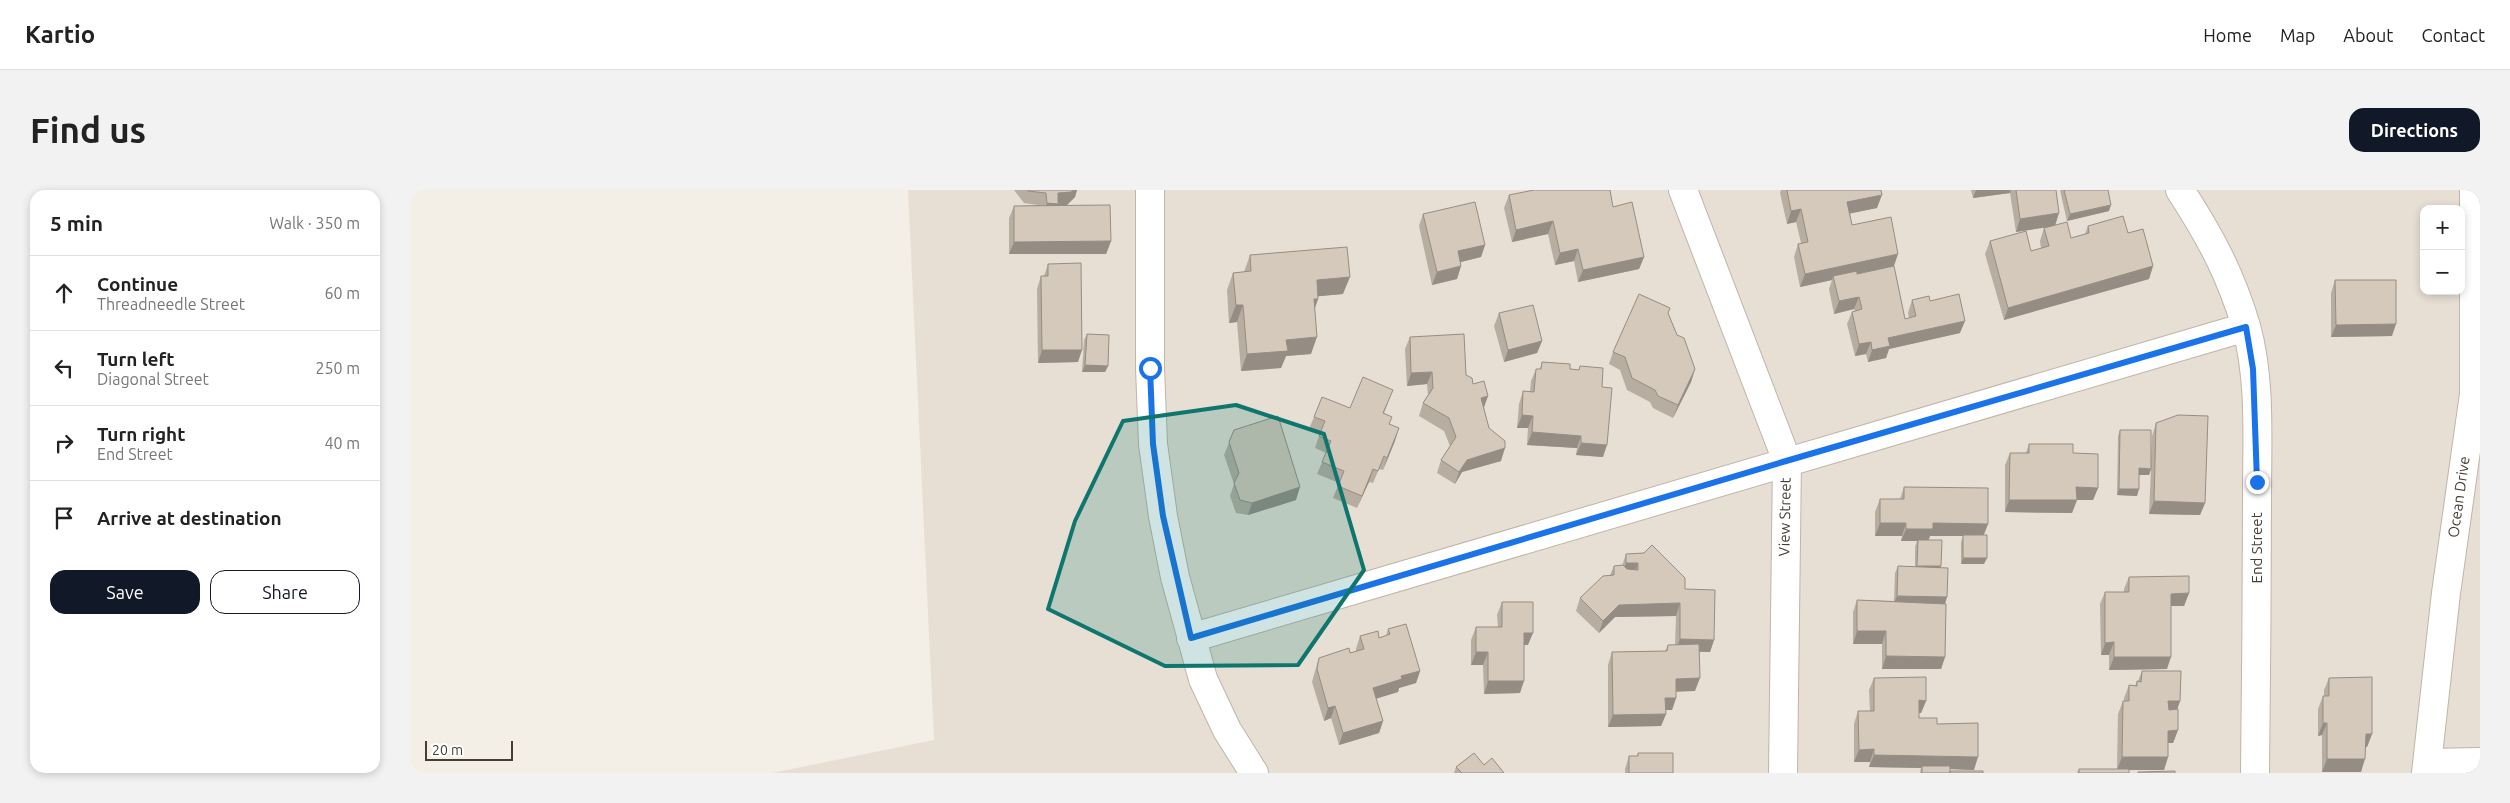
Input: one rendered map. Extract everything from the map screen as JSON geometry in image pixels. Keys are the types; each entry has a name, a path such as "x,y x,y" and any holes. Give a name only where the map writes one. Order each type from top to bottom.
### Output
{"street":[{"path":"1150,190 1150,368 1153,444 1163,516 1191,638 1203,679 1227,730 1254,773"},
{"name":"View Street","path":"1683,190 1786,461 1783,773"},
{"name":"End Street","path":"2180,190 2212,240 2226,268 2246,327 2253,369 2256,414 2255,773"},
{"name":"Ocean Drive","path":"2427,768 2446,593 2477,394 2474,190"},
{"path":"1191,638 1786,461 2246,327"},
{"path":"2427,768 2480,762"}],"highlighted area":[{"path":"1236,405 1324,434 1364,570 1298,665 1165,666 1048,609 1075,521 1123,421"}],"shaded area":[{"path":"908,190 2480,190 2480,773 772,773 934,740"}],"building":[{"path":"1028,190 1074,190 1058,193 1058,204 1047,203 1046,193"},
{"path":"1534,190 1610,190 1613,207 1632,202 1644,257 1583,270 1578,249 1560,253 1553,221 1516,230 1509,195"},
{"path":"1787,190 1881,190 1882,195 1847,202 1852,225 1891,217 1898,254 1805,274 1798,244 1808,242 1801,209 1791,211"},
{"path":"2016,190 2056,190 2059,213 2020,219"},
{"path":"2064,190 2108,190 2111,205 2070,214"},
{"path":"1475,202 1485,245 1458,251 1461,266 1437,272 1423,214"},
{"path":"1110,205 1111,241 1014,242 1014,206"},
{"path":"2123,216 2128,233 2143,229 2153,266 2008,308 1990,241 2026,231 2031,251 2049,246 2044,228 2067,222 2071,238 2089,233 2088,226"},
{"path":"1347,247 1350,277 1317,280 1318,299 1314,299 1317,337 1286,340 1288,351 1247,354 1243,305 1236,305 1233,273 1251,271 1250,255"},
{"path":"1081,263 1082,350 1042,350 1041,276 1048,276 1048,264"},
{"path":"1894,266 1905,319 1916,316 1912,300 1929,296 1930,301 1959,294 1965,321 1888,338 1890,346 1872,350 1871,342 1859,344 1852,312 1862,309 1859,297 1839,301 1833,276 1857,271 1857,274"},
{"path":"2335,280 2396,280 2396,324 2336,325"},
{"path":"1639,294 1670,308 1668,313 1677,335 1684,338 1695,369 1678,405 1658,396 1655,390 1632,378 1625,357 1613,352"},
{"path":"1533,305 1542,341 1508,350 1499,313"},
{"path":"1087,334 1109,335 1108,366 1085,365"},
{"path":"1464,334 1466,375 1472,378 1473,384 1484,381 1488,396 1481,398 1489,428 1505,441 1505,448 1467,460 1459,472 1441,460 1456,437 1449,418 1423,403 1433,388 1432,372 1411,373 1410,337"},
{"path":"1542,362 1570,364 1570,369 1579,370 1580,366 1603,368 1602,387 1612,388 1607,445 1581,443 1581,436 1532,432 1533,416 1522,415 1523,391 1534,392 1536,369 1541,369"},
{"path":"1363,377 1393,390 1383,413 1392,417 1389,424 1399,428 1387,458 1384,456 1378,471 1373,469 1362,496 1338,486 1344,471 1322,462 1331,441 1319,436 1325,421 1314,417 1322,397 1350,408"},
{"path":"2178,415 2208,416 2205,503 2154,501 2156,423"},
{"path":"1278,416 1300,487 1252,503 1240,500 1234,483 1239,473 1229,442 1234,430"},
{"path":"2120,430 2151,430 2151,469 2139,468 2139,489 2119,489"},
{"path":"2029,444 2073,444 2073,453 2098,454 2098,488 2076,487 2077,500 2009,500 2010,453 2029,453"},
{"path":"1904,487 1988,488 1988,524 1933,523 1933,529 1906,529 1906,523 1880,523 1880,499 1904,499"},
{"path":"1963,535 1987,535 1987,558 1963,558"},
{"path":"1918,540 1942,540 1941,566 1917,566"},
{"path":"1652,545 1685,578 1685,589 1715,590 1714,640 1680,639 1680,603 1619,605 1603,621 1580,598 1603,576 1614,575 1614,566 1623,565 1627,569 1638,570 1638,563 1626,563 1626,554 1644,553"},
{"path":"1898,566 1948,568 1947,597 1897,596"},
{"path":"2189,576 2189,593 2171,594 2171,657 2114,657 2114,642 2105,643 2105,592 2129,592 2129,577"},
{"path":"1857,600 1946,604 1945,657 1886,656 1886,631 1857,631"},
{"path":"1502,602 1533,602 1533,633 1524,633 1524,681 1488,681 1488,652 1476,652 1476,627 1502,627"},
{"path":"1406,624 1420,671 1401,676 1402,679 1373,688 1383,721 1343,733 1335,706 1328,708 1317,669 1319,658 1349,648 1350,653 1364,649 1360,636 1378,631 1379,638 1390,634 1388,629"},
{"path":"1699,644 1700,678 1676,679 1676,698 1665,698 1666,714 1613,715 1612,652 1667,651 1668,645"},
{"path":"2142,671 2181,671 2180,701 2168,701 2169,710 2178,709 2178,730 2168,731 2168,757 2122,757 2123,701 2129,701 2129,685 2137,686 2137,681 2141,682"},
{"path":"1926,677 1926,701 1919,700 1919,718 1937,718 1937,724 1978,723 1978,757 1874,755 1874,749 1859,750 1858,711 1874,711 1874,678"},
{"path":"2372,677 2372,734 2366,734 2365,759 2327,759 2327,723 2323,723 2323,696 2329,696 2329,678"},
{"path":"1474,753 1484,765 1492,758 1504,773 1462,773 1456,767"},
{"path":"1638,753 1673,753 1673,773 1629,773 1629,756 1638,756"},
{"path":"1922,766 1950,766 1950,773 1922,773"},
{"path":"2079,769 2129,769 2129,773 2079,773"},
{"path":"1950,771 1983,771 1983,773 1950,773"},
{"path":"2175,771 2175,773 2138,773 2138,772"}],"route":[{"path":"1150,368 1153,444 1163,516 1175,577 1191,638 1786,461 2246,327 2253,369 2257,482"}]}
